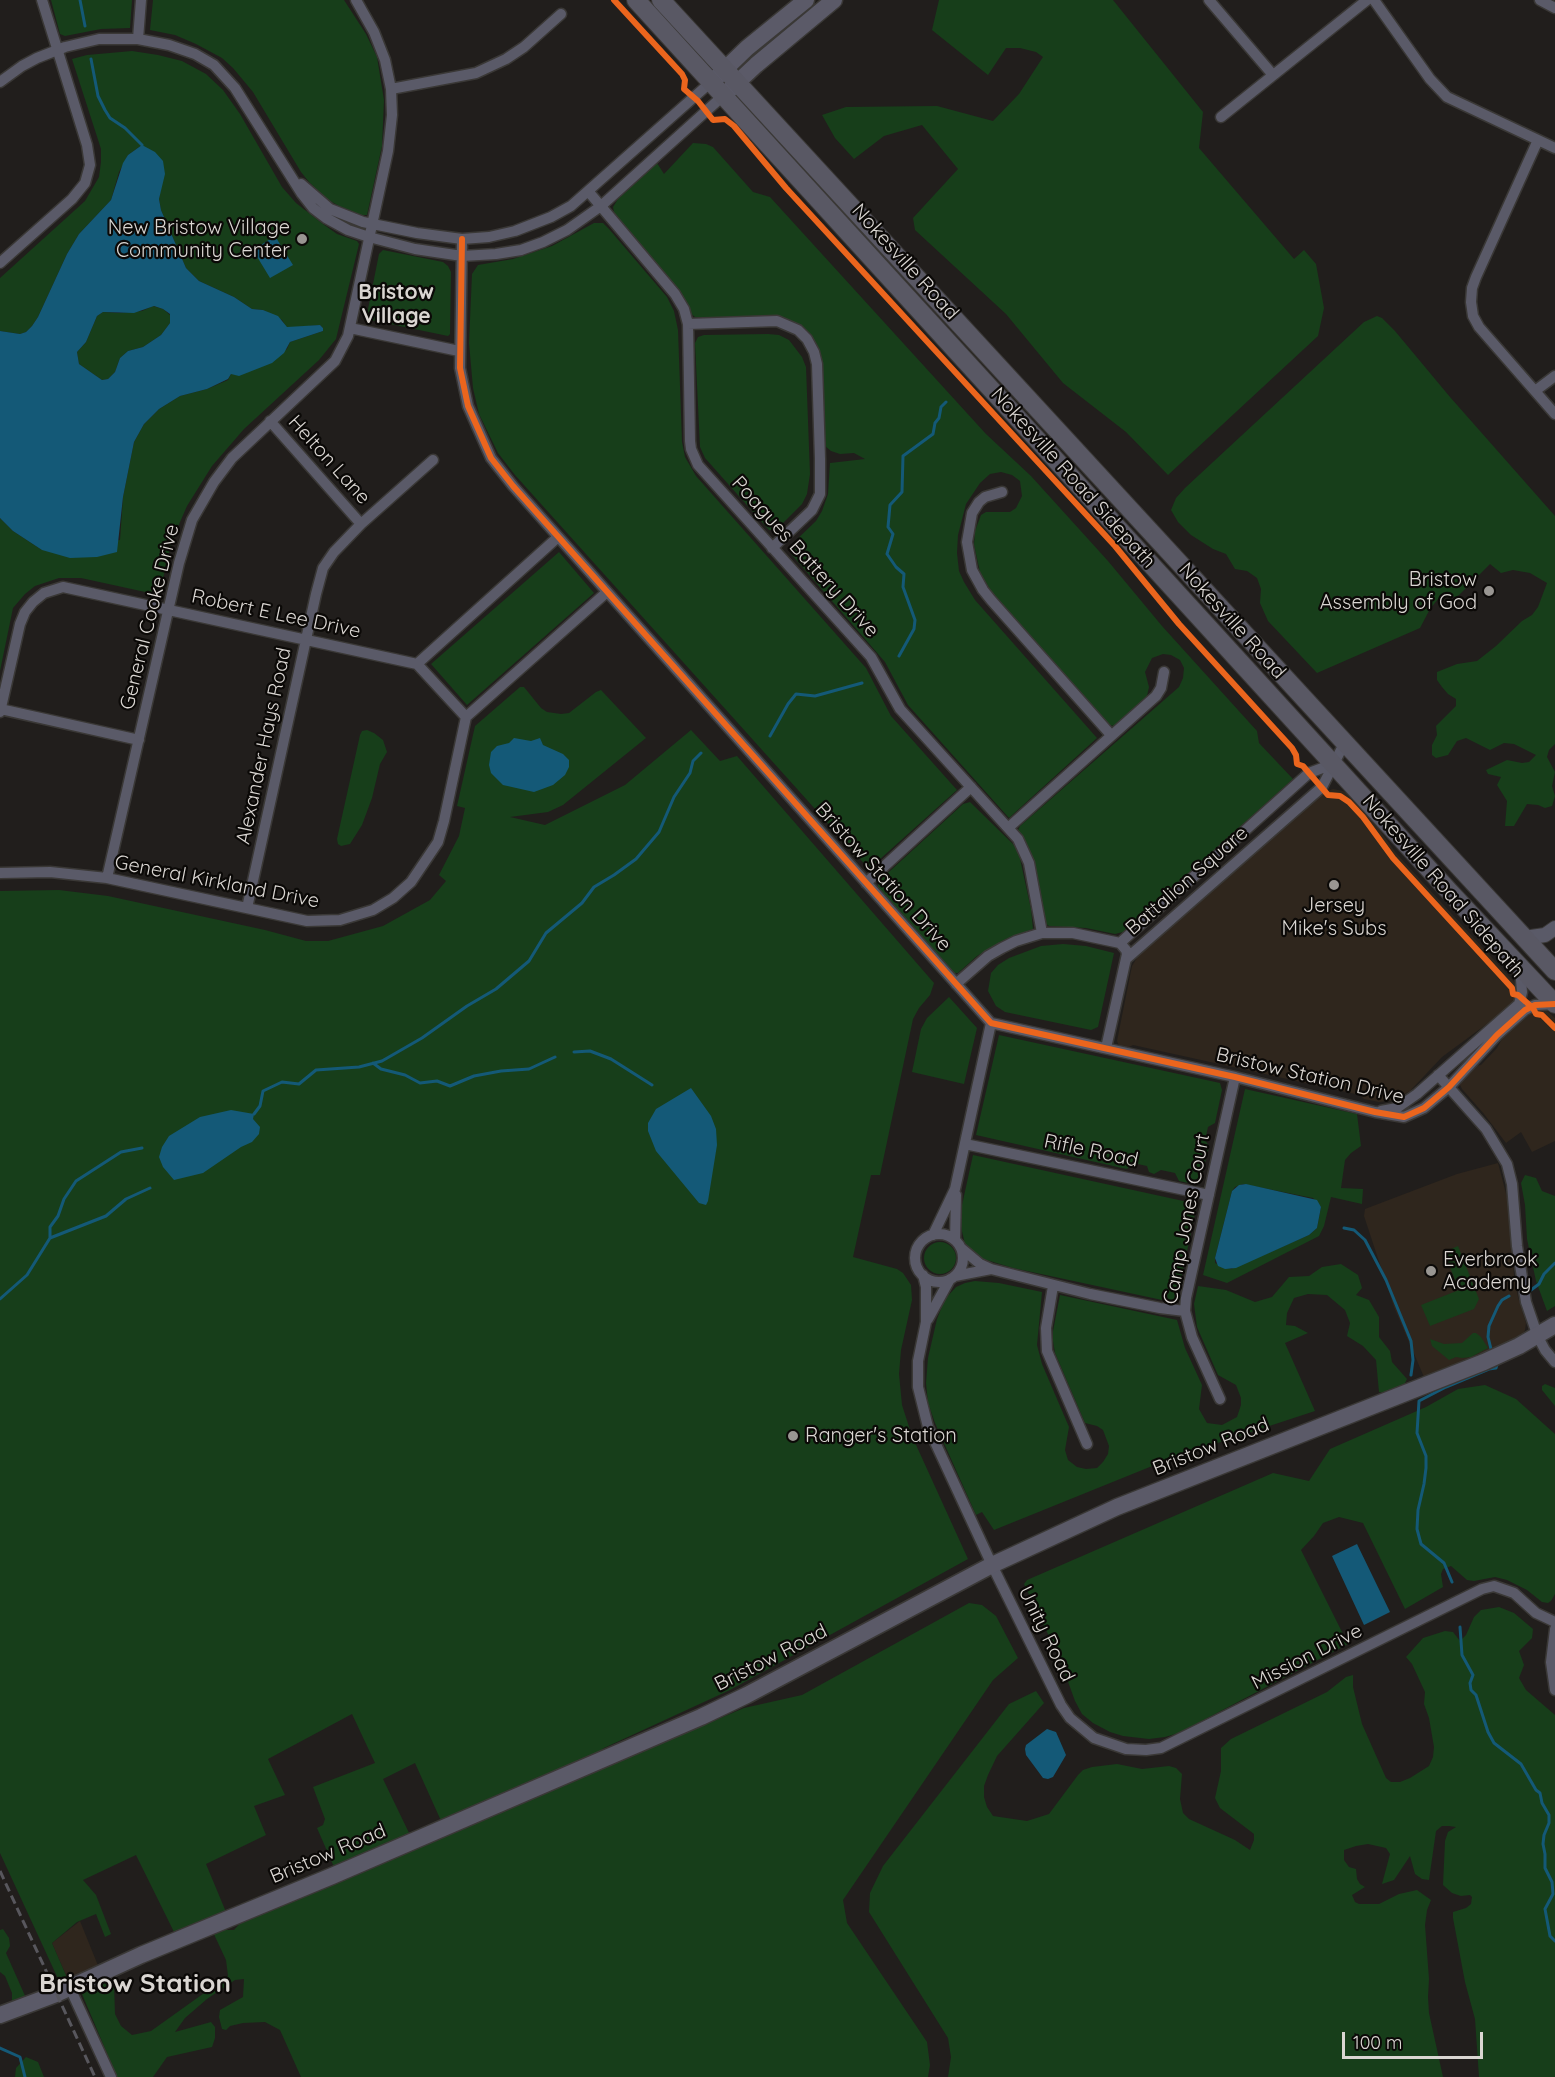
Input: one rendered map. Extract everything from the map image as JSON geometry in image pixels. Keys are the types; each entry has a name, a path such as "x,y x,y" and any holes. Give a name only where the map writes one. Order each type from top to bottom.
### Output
{"highway":[{"name":"Nokesville Road","path":"636,0 724,82 1345,742 1524,938 1555,967"},
{"name":"Nokesville Road","path":"661,0 724,82 1333,764 1555,1004"}],"main road":[{"path":"724,82 806,0"},
{"path":"724,82 834,0"},
{"name":"Bristow Road","path":"0,2015 70,1988 141,1955 332,1876 701,1717 747,1695 992,1564 1117,1507 1484,1362 1538,1337 1555,1325"}],"street":[{"path":"0,263 72,199 88,177 90,158 87,145 42,0"},
{"path":"138,39 141,0"},
{"name":"General Cooke Drive","path":"107,878 168,609 187,535 198,507 228,464 270,421 335,361 345,344 350,327 390,137 391,89 385,60 374,32 356,0"},
{"path":"1209,0 1273,75"},
{"path":"1221,117 1367,0"},
{"path":"1374,0 1430,79 1447,97 1555,148"},
{"path":"1540,0 1555,8"},
{"path":"391,89 476,74 507,59 524,47 561,14"},
{"path":"0,82 22,66 57,50 99,39 138,39 170,45 195,54 220,71 243,98 289,175 313,208 326,218 348,230 369,237 415,249 462,256 521,250 574,226 600,206 724,82"},
{"path":"289,175 330,209 372,224 462,239 503,234 534,225 562,211 724,82"},
{"path":"1538,140 1476,277 1471,302 1473,316 1479,327 1555,414"},
{"name":"Poagues Battery Drive","path":"588,191 675,294 684,309 688,324 691,449 698,465 871,657 900,709 1008,828 1025,852 1042,933"},
{"name":"Bristow Station Drive","path":"462,239 459,351 462,386 468,406 491,458 558,537 991,1023 1235,1077 1392,1116 1411,1115 1424,1108 1449,1088 1497,1035 1525,1010 1535,1005 1555,1004"},
{"path":"688,324 777,321 798,330 807,339 814,352 817,376 820,494 812,510 772,548"},
{"path":"350,327 459,351"},
{"path":"1535,392 1555,376"},
{"name":"Helton Lane","path":"270,421 361,524"},
{"name":"Alexander Hays Road","path":"248,908 323,568 342,543 361,524 433,460"},
{"path":"1002,492 985,497 972,513 967,534 972,570 983,590 1111,735"},
{"path":"558,537 417,664 466,717 607,592"},
{"name":"Robert E Lee Drive","path":"0,710 20,624 29,607 44,593 56,589 72,588 417,664"},
{"path":"1008,828 1156,696 1161,688 1164,672"},
{"path":"0,710 139,740"},
{"name":"General Kirkland Drive","path":"0,873 50,872 107,878 307,921 330,922 350,918 373,910 403,891 419,873 438,842 466,717"},
{"name":"Battalion Square","path":"1106,1048 1126,959 1322,786 1345,742"},
{"name":"Battalion Square","path":"1119,944 1309,773 1333,764"},
{"path":"866,883 971,787"},
{"path":"1524,938 1545,935 1555,928"},
{"path":"956,984 988,956 1016,941 1042,933 1057,931 1081,934 1119,944 1126,950 1126,959"},
{"name":"Bristow Station Drive","path":"1375,1112 1397,1108 1417,1094 1519,1004 1522,992 1520,967"},
{"path":"926,1322 963,1261 958,1244 956,1189 991,1023"},
{"path":"1438,1075 1486,1129 1496,1143 1510,1173 1526,1302 1538,1337 1555,1362"},
{"name":"Camp Jones Court","path":"1220,1399 1191,1337 1185,1311 1235,1077"},
{"name":"Rifle Road","path":"965,1144 1209,1195"},
{"path":"933,1235 956,1189"},
{"path":"926,1322 926,1287 917,1267 916,1251 923,1240 941,1234 958,1244 980,1264 991,1269 1053,1286 1185,1311"},
{"path":"922,1275 935,1281 991,1269"},
{"path":"1053,1286 1046,1328 1047,1351 1087,1444"},
{"name":"Unity Road","path":"926,1322 918,1361 918,1387 928,1427 992,1564 1061,1705 1070,1718"},
{"name":"Mission Drive","path":"1070,1718 1094,1738 1109,1745 1126,1749 1161,1748 1482,1589 1494,1586 1514,1593 1536,1613 1555,1622"},
{"path":"1555,1629 1551,1662 1555,1690"},
{"path":"70,1988 111,2077"}],"shaded area":[{"path":"1333,789 1351,795 1372,819 1396,853 1516,984 1518,988 1514,1004 1442,1057 1410,1091 1394,1100 1379,1102 1364,1099 1360,1095 1133,1045 1127,1048 1119,1046 1117,1041 1132,966 1138,956 1320,794"},
{"path":"1545,1009 1555,1018 1555,1141 1532,1152 1521,1132 1506,1143 1460,1085 1473,1066 1481,1065 1497,1048 1504,1035 1528,1011"},
{"path":"1498,1163 1508,1201 1514,1275 1526,1323 1525,1330 1523,1335 1503,1348 1424,1377 1394,1307 1364,1216 1365,1209 1457,1174"},
{"path":"80,1921 99,1968 68,1980 52,1943"}],"green space":[{"path":"51,0 132,0 130,28 101,29 65,36 60,34"},
{"path":"153,0 344,0 366,34 377,57 384,100 382,146 367,215 361,215 339,206 327,199 309,182 253,92 222,58 175,35 150,30"},
{"path":"939,0 1113,0 1203,112 1199,148 1294,259 1304,250 1316,264 1324,308 1318,336 1168,475 1126,432 1063,383 1006,314 915,230 913,218 958,169 922,125 884,136 854,159 835,138 822,115 846,107 937,106 993,121 1019,94 1043,57 1036,52 1020,48 1006,48 988,75 932,30"},
{"path":"132,51 182,61 206,74 223,90 240,114 282,187 296,203 337,234 357,241 359,244 336,339 319,360 244,429 212,466 187,506 177,529 159,595 81,578 59,578 35,586 13,608 0,671 0,518 13,531 42,550 120,540 123,497 134,442 144,424 159,409 180,396 207,389 228,380 231,374 287,349 290,342 323,331 320,325 287,328 282,320 263,310 252,309 234,297 199,281 186,268 161,210 159,199 161,187 142,145 128,155 119,172 111,200 79,234 32,326 20,334 0,331 0,278 85,201 99,177 101,149 72,59 87,55"},
{"path":"693,143 713,147 753,192 770,197 986,434 1031,476 1108,561 1162,626 1257,731 1259,743 1293,779 1123,932 1115,934 1086,928 1049,926 1045,923 1018,830 1179,687 1184,668 1180,660 1163,654 1152,658 1145,672 1149,687 1147,696 1116,726 1107,725 995,598 980,572 974,545 975,531 981,515 986,512 1010,512 1016,508 1022,496 1020,481 1012,475 1001,472 990,474 980,483 966,504 958,535 959,571 964,582 975,600 1097,738 1009,818 908,705 885,662 791,554 792,544 816,521 822,511 828,494 830,463 865,459 854,453 840,454 825,446 821,363 796,325 695,317 690,313 683,297 615,217 613,207 618,199 657,163 664,174"},
{"path":"594,223 603,223 609,229 667,297 674,311 678,330 682,442 685,457 696,476 866,668 891,716 957,790 869,869 515,475 498,453 479,414 473,388 469,343 472,274 478,265 513,259 552,246"},
{"path":"383,250 443,262 448,266 451,272 450,334 448,336 366,319 379,254"},
{"path":"153,306 163,309 170,315 170,323 161,335 143,347 128,351 120,358 115,372 108,379 102,380 79,364 77,352 86,342 97,316 103,312 142,311"},
{"path":"1377,316 1395,331 1555,516 1555,744 1549,750 1547,757 1555,772 1552,786 1555,796 1552,806 1545,808 1527,804 1514,826 1505,826 1507,801 1497,785 1501,777 1488,774 1486,770 1507,760 1529,762 1536,755 1514,744 1504,743 1490,750 1466,738 1457,741 1448,755 1436,758 1432,755 1432,745 1437,735 1436,726 1456,706 1456,699 1448,694 1437,680 1437,672 1457,664 1477,661 1496,646 1522,621 1532,615 1538,607 1547,583 1530,573 1513,570 1501,573 1490,564 1457,597 1446,596 1438,599 1420,628 1317,673 1268,621 1260,603 1261,589 1257,578 1247,571 1235,569 1226,554 1213,549 1191,535 1178,522 1171,510 1176,498 1185,488 1364,322"},
{"path":"704,335 779,335 789,340 802,357 806,367 810,474 807,494 802,504 776,530 769,530 705,458 700,447 695,343 698,337"},
{"path":"559,552 594,593 467,705 431,664"},
{"path":"520,687 524,687 547,712 561,714 569,713 601,690 646,738 563,805 548,812 510,817 545,825 625,785 691,730 720,761 737,756 934,983 930,995 913,1019 880,1175 871,1175 853,1257 897,1269 903,1273 911,1285 912,1300 901,1350 899,1374 902,1405 912,1436 968,1559 730,1690 604,1748 589,1760 442,1823 415,1763 383,1779 411,1837 334,1867 317,1828 323,1825 325,1819 313,1787 375,1763 352,1714 268,1759 285,1795 254,1806 266,1835 206,1864 226,1912 175,1934 136,1855 83,1880 96,1895 111,1934 105,1937 96,1914 77,1922 52,1943 68,1980 60,1983 0,1853 0,891 59,890 108,896 306,941 328,941 383,926 430,900 446,881 439,875 459,836 465,808 457,806 475,726"},
{"path":"367,730 383,740 387,752 380,764 372,798 362,825 350,844 341,846 337,839 360,735 362,731"},
{"path":"970,802 1013,844 1019,854 1033,929 1006,939 977,956 958,973 954,973 878,888 878,882 963,804"},
{"path":"1063,944 1086,946 1114,953 1098,1027 1091,1030 1005,1012 996,1006 988,991 991,973 998,965 1009,958 1041,946"},
{"path":"949,997 977,1028 964,1084 912,1072 921,1029 927,1018"},
{"path":"999,1035 1220,1083 1222,1090 1215,1123 1208,1127 1205,1140 1209,1146 1201,1180 1193,1184 1179,1181 1175,1173 1161,1170 1154,1174 1149,1172 1147,1166 1133,1163 1127,1169 976,1135"},
{"path":"1245,1089 1357,1114 1361,1146 1345,1160 1341,1188 1363,1189 1362,1204 1331,1197 1324,1226 1319,1236 1227,1283 1203,1275","holes":["1243,1184 1313,1198 1321,1207 1317,1228 1309,1235 1231,1269 1215,1263 1232,1191 1235,1187"]},
{"path":"973,1155 1197,1204 1176,1303 1013,1268 980,1258 971,1252 965,1244 960,1223"},
{"path":"1525,1175 1536,1178 1542,1191 1555,1196 1555,1306 1547,1311 1536,1281 1527,1239 1521,1183"},
{"path":"940,1242 951,1247 956,1258 951,1269 940,1274 929,1269 924,1258 929,1247"},
{"path":"1458,1246 1479,1299 1474,1309 1430,1326 1421,1305 1459,1290 1444,1252"},
{"path":"1341,1264 1358,1275 1362,1288 1356,1295 1369,1300 1379,1317 1379,1337 1390,1351 1392,1362 1407,1379 1401,1391 1389,1394 1379,1392 1376,1360 1363,1346 1347,1336 1350,1323 1345,1310 1327,1295 1308,1294 1294,1298 1287,1313 1286,1325 1295,1326 1308,1333 1285,1343 1315,1411 1172,1458 994,1530 982,1512 976,1515 935,1423 928,1403 926,1383 928,1358 937,1319 945,1299 956,1287 975,1281 999,1283 1042,1292 1037,1345 1042,1364 1069,1427 1065,1450 1068,1460 1077,1467 1086,1469 1097,1468 1103,1462 1108,1454 1109,1446 1103,1430 1085,1423 1055,1353 1053,1331 1060,1295 1177,1320 1185,1348 1202,1385 1199,1409 1207,1423 1222,1425 1237,1417 1241,1398 1236,1385 1218,1375 1197,1327 1194,1304 1198,1286 1226,1290 1255,1302 1272,1297 1289,1277 1309,1276 1322,1267"},
{"path":"1473,1333 1481,1337 1488,1348 1471,1357 1456,1357 1449,1360 1432,1346 1430,1339 1444,1344 1462,1343"},
{"path":"1545,1384 1555,1388 1555,1406 1542,1390"},
{"path":"1485,1385 1516,1399 1555,1434 1555,1594 1551,1601 1542,1602 1527,1590 1495,1577 1467,1580 1451,1566 1443,1569 1441,1574 1443,1587 1405,1609 1363,1523 1339,1517 1323,1523 1301,1550 1348,1644 1179,1733 1165,1737 1149,1739 1123,1736 1093,1723 1082,1714 1059,1657 1024,1584 1027,1580 1273,1473 1309,1481 1330,1449 1426,1407 1458,1389"},
{"path":"969,1603 982,1605 996,1616 1018,1658 993,1680 843,1900 847,1923 927,2042 930,2065 928,2077 301,2077 280,2030 265,2022 243,2023 230,2026 226,2030 222,2029 220,2010 243,1997 244,1979 235,1980 207,1999 185,2018 175,2032 211,2022 215,2027 212,2047 167,2057 153,2077 117,2077 82,1994 109,1981 114,1984 115,2014 121,2026 132,2035 151,2031 228,1976 226,1960 212,1930 234,1930 243,1920 744,1708 802,1695"},
{"path":"1499,1607 1514,1613 1533,1629 1532,1638 1519,1651 1524,1665 1519,1678 1526,1690 1555,1715 1555,2077 1479,2077 1475,2019 1465,1982 1453,1918 1453,1912 1466,1908 1471,1904 1472,1897 1452,1893 1443,1885 1445,1841 1448,1832 1456,1827 1442,1826 1436,1831 1429,1880 1422,1879 1415,1874 1410,1856 1394,1880 1382,1884 1390,1854 1386,1848 1368,1844 1356,1846 1344,1850 1344,1860 1349,1867 1356,1869 1357,1879 1365,1887 1352,1895 1355,1902 1359,1904 1379,1904 1399,1894 1417,1890 1431,1900 1425,1925 1429,2013 1443,2077 948,2077 951,2057 948,2038 869,1912 870,1893 883,1866 1009,1704 1036,1691 1044,1703 997,1756 988,1775 984,1786 984,1797 993,1816 1027,1821 1049,1814 1078,1775 1083,1770 1092,1767 1117,1764 1142,1769 1169,1766 1176,1768 1182,1774 1180,1799 1183,1813 1189,1819 1235,1840 1250,1850 1254,1834 1220,1808 1215,1798 1221,1771 1221,1748 1231,1739 1327,1692 1346,1677 1353,1675 1353,1687 1362,1724 1386,1778 1391,1782 1400,1782 1410,1778 1429,1766 1434,1747 1424,1704 1425,1692 1412,1664 1406,1657 1423,1638 1445,1631 1453,1632 1460,1641 1466,1635 1474,1617 1481,1610"},
{"path":"3,1929 9,1938 10,1946 6,1953 26,1998 12,2005 12,1993 5,1976 0,1972 0,1930"},
{"path":"26,2057 38,2062 44,2077 15,2077 16,2068"}],"water":[{"path":"142,145 155,152 163,161 165,174 159,199 161,210 186,268 199,281 234,297 252,309 263,310 278,316 287,327 320,325 323,331 290,342 284,353 272,363 239,376 231,374 228,379 207,389 180,396 159,409 144,424 134,442 123,497 117,552 97,557 70,558 42,550 13,531 0,518 0,331 20,334 32,326 79,234 111,200 123,163 128,155","holes":["154,306 170,314 170,323 161,335 143,347 128,351 120,358 115,372 108,379 102,380 79,364 77,352 86,342 97,316 103,312 134,313"]},
{"path":"275,236 293,265 270,278 253,250"},
{"path":"514,738 531,741 540,738 543,745 563,754 569,760 569,767 565,775 553,785 534,792 503,785 491,773 489,765 491,752 497,746 509,743"},
{"path":"691,1088 711,1116 716,1129 717,1145 706,1205 699,1203 656,1151 648,1131 648,1123 656,1109"},
{"path":"231,1110 254,1114 253,1119 260,1127 259,1134 252,1142 203,1173 174,1180 163,1167 159,1157 169,1136 200,1117"},
{"path":"1246,1184 1317,1200 1321,1207 1317,1228 1309,1235 1236,1268 1225,1269 1218,1266 1215,1258 1232,1191 1239,1185"},
{"path":"1357,1544 1390,1612 1364,1625 1332,1556"},
{"path":"1047,1729 1056,1732 1066,1755 1053,1777 1048,1779 1043,1778 1026,1755 1025,1749 1026,1745"}],"waterway":[{"path":"80,0 85,26"},
{"path":"91,59 98,96 105,110 110,118 125,128 142,145"},
{"path":"899,656 914,629 915,620 903,587 904,574 887,554 893,534 888,527 890,505 902,492 903,456 933,434 941,407 946,402"},
{"path":"770,736 796,694 815,696 862,683"},
{"path":"254,1114 260,1106 263,1091 282,1082 299,1084 316,1070 359,1067 382,1061 422,1038 467,1006 496,989 529,961 546,933 582,903 594,887 636,859 659,832 674,797 690,773 693,761 701,753"},
{"path":"574,1052 590,1051 611,1059 652,1085"},
{"path":"373,1063 381,1069 405,1075 420,1083 437,1081 450,1086 474,1076 529,1069 555,1057"},
{"path":"50,1238 50,1227 76,1181 121,1152 142,1148"},
{"path":"0,1299 27,1275 50,1238 106,1216 126,1199 150,1188"},
{"path":"1344,1228 1354,1230 1365,1240 1386,1280 1411,1341 1413,1360 1411,1375"},
{"path":"1531,1290 1539,1284 1544,1274 1555,1263"},
{"path":"1491,1349 1488,1337 1489,1326 1498,1306 1509,1296"},
{"path":"1452,1582 1444,1563 1421,1544 1417,1529 1426,1468 1426,1456 1417,1433 1419,1401 1446,1387 1496,1368 1497,1365"},
{"path":"1460,1627 1462,1655 1473,1675 1470,1683 1471,1690 1476,1695 1488,1732 1494,1743 1521,1764 1540,1793 1542,1803 1549,1815 1543,1844 1545,1868 1552,1882 1553,1894 1545,1909 1550,1936 1555,1941"},
{"path":"0,2048 20,2057 25,2077"}],"railway":[{"path":"0,1871 95,2077"}],"cycle path":[{"name":"Nokesville Road Sidepath","path":"614,0 682,74 685,80 684,89 698,101 713,120 725,119 734,126 786,188 1115,546 1179,624 1292,748 1297,764 1303,766 1328,795 1340,796 1349,802 1393,858 1512,988 1513,994 1518,995 1533,1008 1536,1014 1542,1015 1555,1028"},
{"path":"462,239 460,368 468,406 491,458 513,486 991,1023 1404,1117 1424,1108 1449,1087 1497,1035 1525,1010 1535,1005 1555,1004"}],"place":[{"name":"New Bristow Village Community Center","path":"302,239"},
{"name":"Bristow Assembly of God","path":"1489,591"},
{"name":"Jersey Mike's Subs","path":"1334,885"},
{"name":"Everbrook Academy","path":"1431,1271"},
{"name":"Ranger's Station","path":"793,1436"}],"district":[{"name":"Bristow Village","path":"396,305"},
{"name":"Bristow Station","path":"135,1984"}]}
